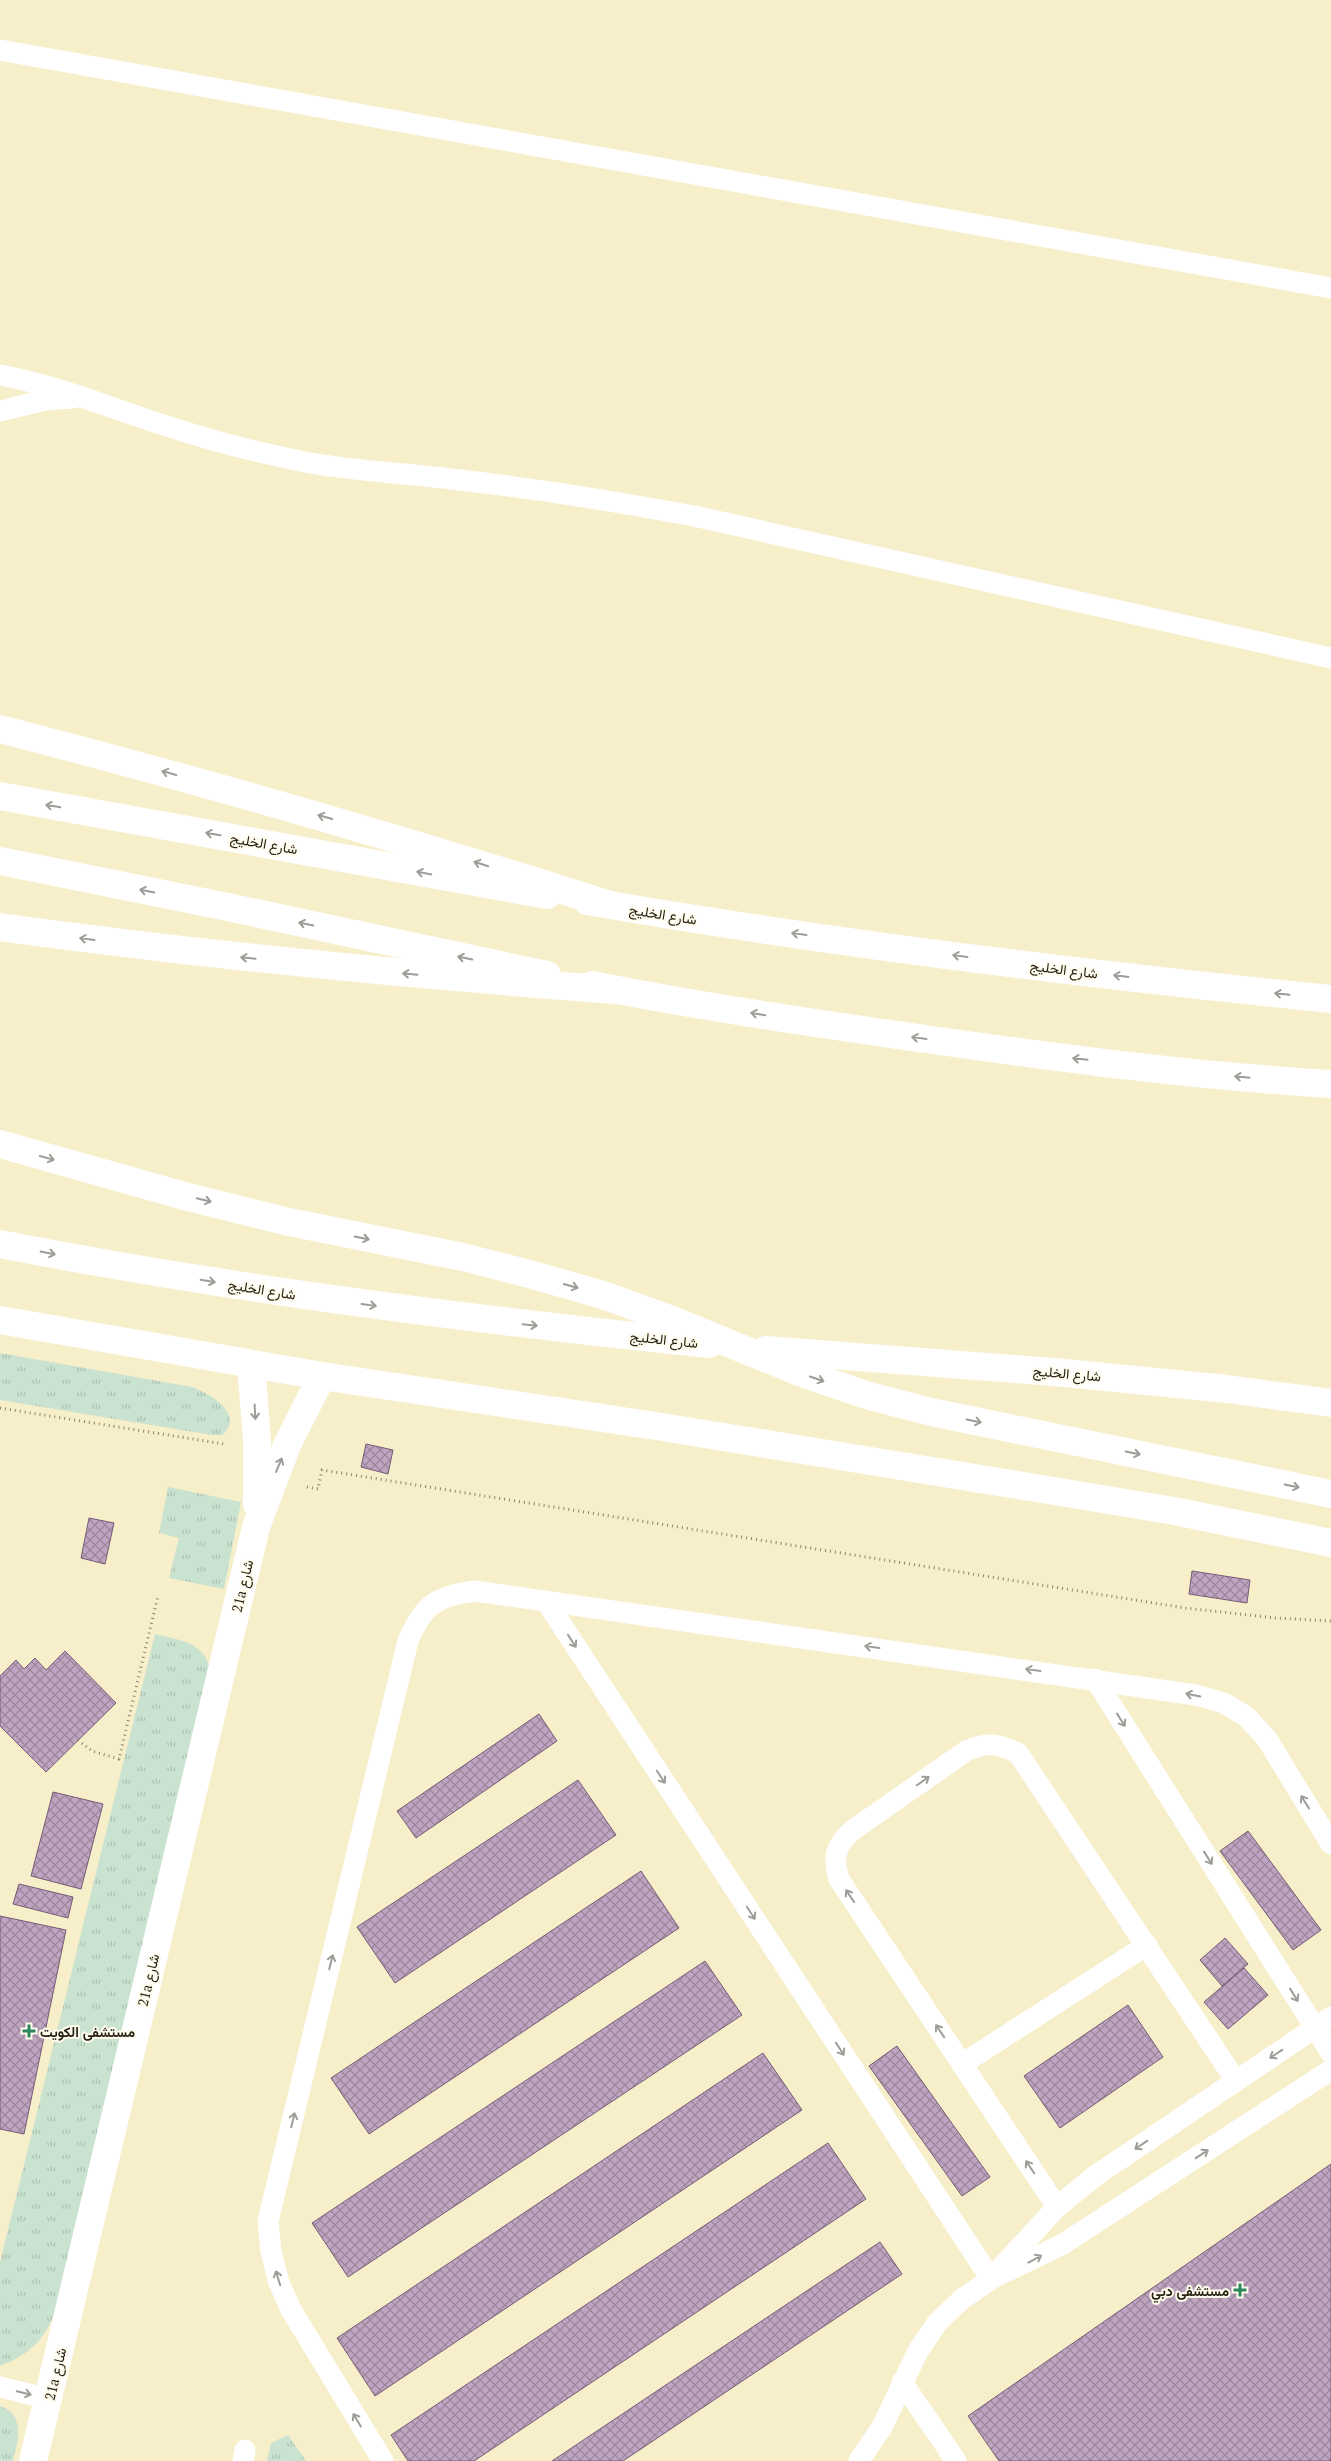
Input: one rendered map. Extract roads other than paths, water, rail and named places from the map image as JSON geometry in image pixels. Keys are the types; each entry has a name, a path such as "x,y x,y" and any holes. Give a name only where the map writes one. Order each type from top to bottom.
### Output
{"main road":[{"path":"0,730 149,767 304,811 458,856 610,906"},
{"name":"شارع الخليج","path":"0,796 610,906 787,933 1010,963 1331,999"},
{"path":"0,861 616,990 814,1023 1008,1051 1290,1082 1331,1084"},
{"path":"0,927 298,964 616,990"},
{"path":"0,1144 188,1197 280,1219 463,1257 604,1295 672,1320 802,1373 866,1395 931,1412 1331,1494"},
{"name":"شارع الخليج","path":"0,1244 287,1294 477,1319 740,1348 1055,1372 1227,1389 1331,1403"},
{"path":"0,1320 322,1376 656,1426 1174,1511 1331,1543"},
{"name":"21a شارع","path":"251,1364 256,1440 256,1528"},
{"name":"21a شارع","path":"33,2461 256,1528 272,1481 322,1376"}],"lane":[{"path":"0,50 1331,288"},
{"path":"0,375 58,388 173,428 247,449 307,462 369,471 518,487 684,514 818,542 1331,658"},
{"path":"0,411 46,400 73,398 100,402"},
{"path":"383,2461 290,2308 278,2280 271,2251 268,2221 408,1642 417,1620 432,1604 453,1594 476,1591 1196,1695 1224,1703 1247,1717 1267,1739 1331,1844"},
{"path":"546,1601 991,2279"},
{"path":"1095,1679 1323,2023 1331,2053"},
{"path":"1057,2208 838,1879 834,1865 835,1852 842,1839 852,1830 966,1751 983,1744 1001,1745 1018,1753 1236,2081"},
{"path":"962,2064 1147,1945"},
{"path":"991,2279 1057,2208 1095,2176 1323,2023"},
{"path":"859,2461 882,2427 918,2351 937,2323 962,2299 991,2279 1063,2244 1331,2070"},
{"path":"902,2382 956,2461"},
{"path":"0,2387 49,2399"}],"place":[{"name":"مستشفى الكويت","path":"29,2031"},
{"name":"مستشفى دبي","path":"1240,2290"}]}
